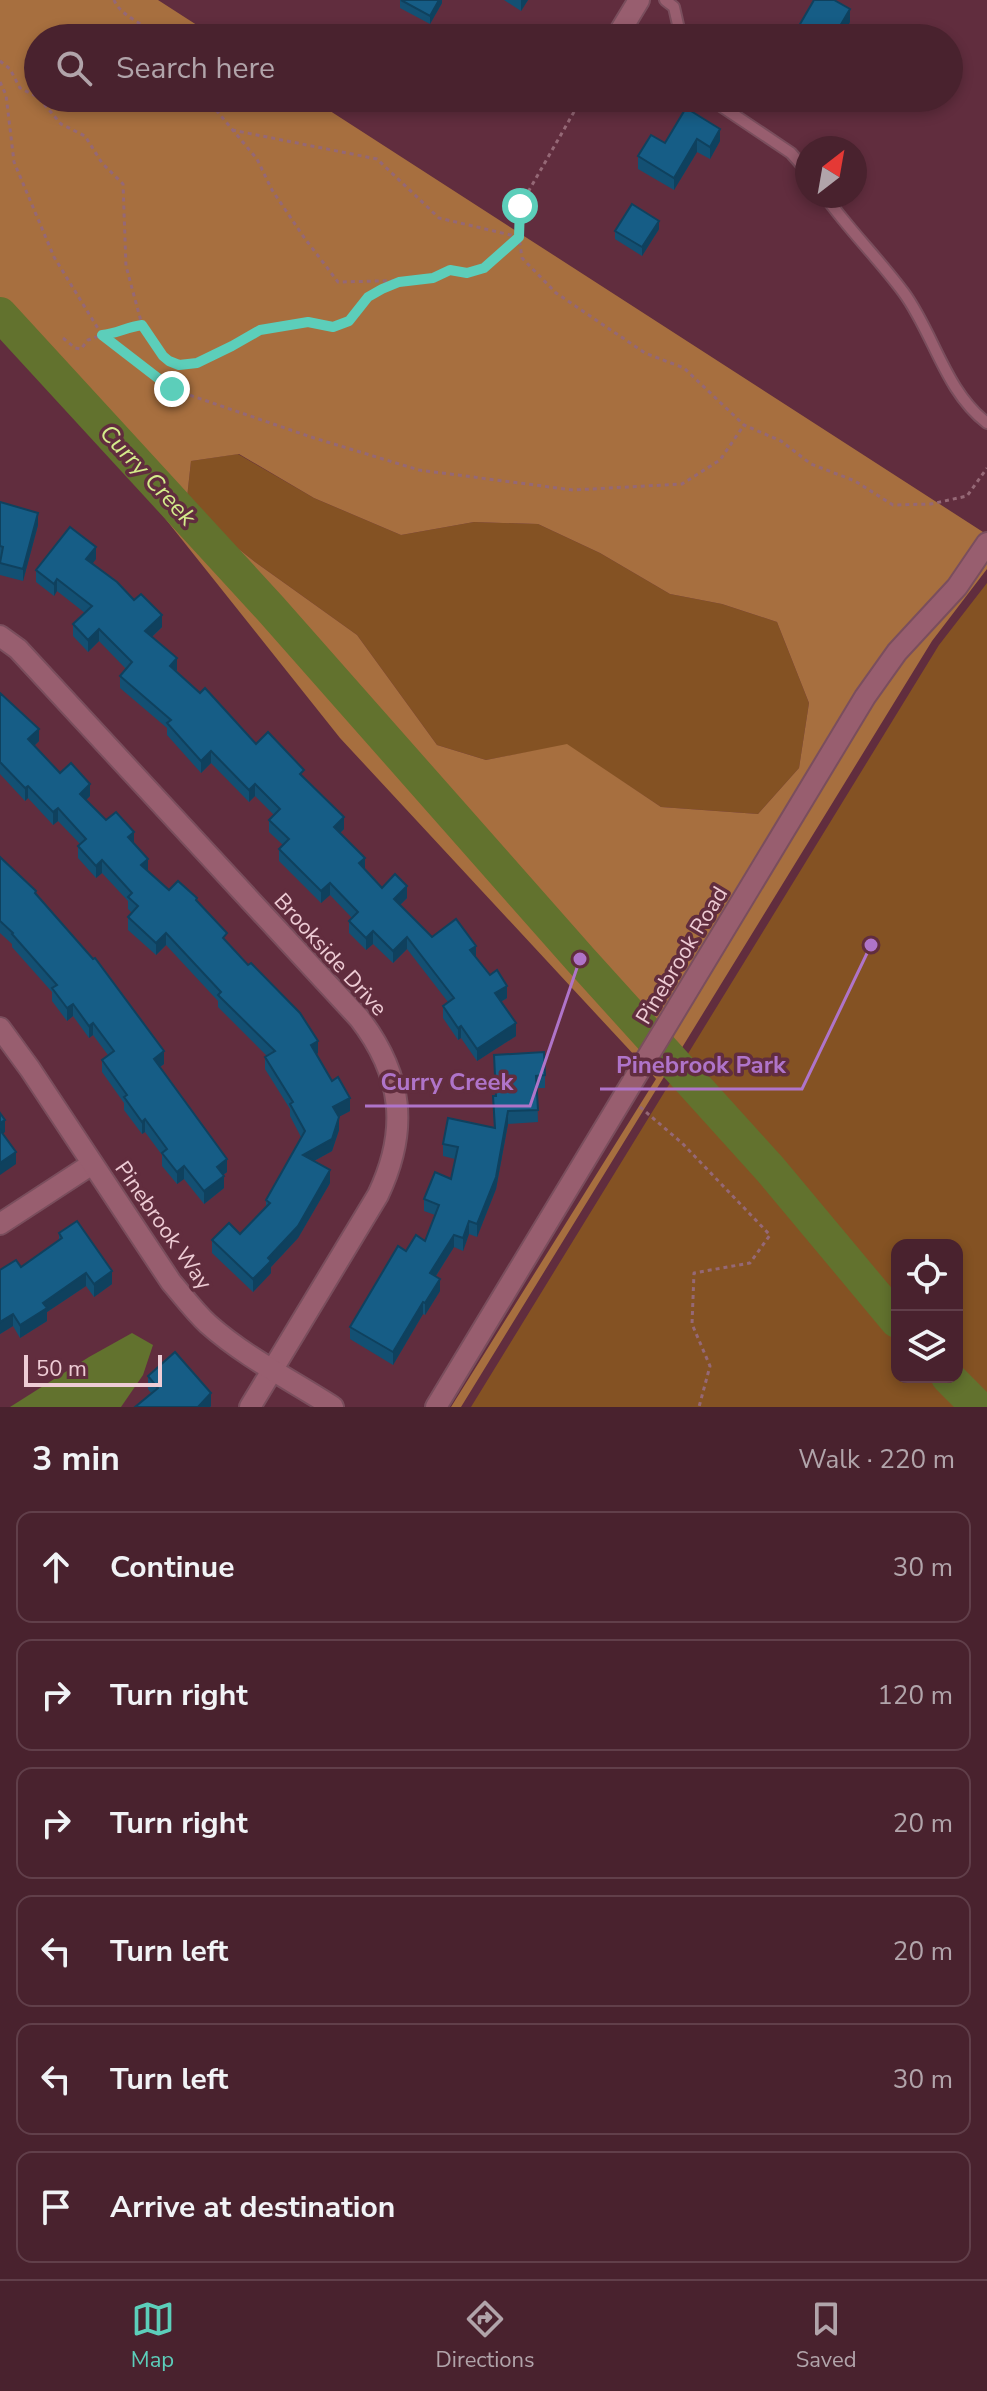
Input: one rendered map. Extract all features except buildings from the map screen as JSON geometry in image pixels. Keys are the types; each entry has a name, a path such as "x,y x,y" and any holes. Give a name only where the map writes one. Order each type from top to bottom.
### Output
{"street":[{"path":"624,24 639,0"},
{"name":"Pinebrook Road","path":"436,1407 875,681 897,652 957,587 987,543"},
{"name":"Brookside Drive","path":"0,636 18,649 359,1018 381,1049 389,1068 399,1113 395,1153 388,1174 250,1407"},
{"name":"Pinebrook Way","path":"0,1028 191,1307 239,1348 333,1407"},
{"path":"0,1224 92,1164"}],"lane":[{"path":"665,0 674,7 678,24"},
{"path":"730,112 795,158"},
{"path":"835,208 902,290 959,394 987,423"}],"path":[{"path":"114,0 117,7 142,24"},
{"path":"0,61 10,69 24,90"},
{"path":"0,82 6,95 14,162 54,257 102,335 172,389 419,470 573,490 682,484 720,460 744,425"},
{"path":"50,112 61,124 85,136 102,163 123,184 126,266 142,325 169,361 179,365 197,363 260,330 308,322 333,327 349,321 368,297 399,282"},
{"path":"217,112 257,159 288,213 338,282 399,282 433,278 450,270 467,273 484,268 519,237"},
{"path":"574,112 520,206 522,258 556,293 645,353 684,368 744,425 781,441 811,464 855,481 893,505 931,504 967,496 987,468"},
{"path":"232,130 377,159 439,218 519,237"},
{"path":"63,338 81,349 88,340 116,334 122,328 142,325"},
{"path":"627,1091 770,1235 750,1263 694,1273 692,1324 710,1366 699,1407"}],"shaded area":[{"path":"0,0 158,0 195,24 24,24 24,112 332,112 983,532 950,581 890,645 867,675 636,1057 340,738 89,423 0,325","holes":["239,454 314,498 401,535 474,522 538,524 600,553 670,594 722,604 777,622 809,703 799,768 758,814 661,807 567,744 486,760 437,745 357,635 255,562 186,507 191,461"]},
{"path":"238,454 314,498 401,535 474,522 538,524 600,553 670,594 722,604 777,622 809,703 799,768 758,814 661,807 567,745 486,760 437,745 357,635 255,562 186,507 191,461"},
{"path":"987,561 987,569 932,641 461,1407 451,1407 656,1079 650,1072 883,686 963,594"},
{"path":"987,583 987,1407 471,1407 939,645"},
{"path":"132,1333 153,1345 143,1375 121,1407 10,1407 89,1357"}],"waterway":[{"name":"Curry Creek","path":"0,314 270,608 770,1169 891,1314"},
{"name":"Curry Creek","path":"954,1383 978,1407"}],"place":[{"name":"Pinebrook Park","path":"871,945"},
{"name":"Curry Creek","path":"580,959"}],"route":[{"path":"172,389 102,335 116,334 122,328 142,325 163,356 179,365 197,363 260,330 308,322 333,327 349,321 368,297 399,282 433,278 450,270 467,273 484,268 519,237 520,206"}]}
